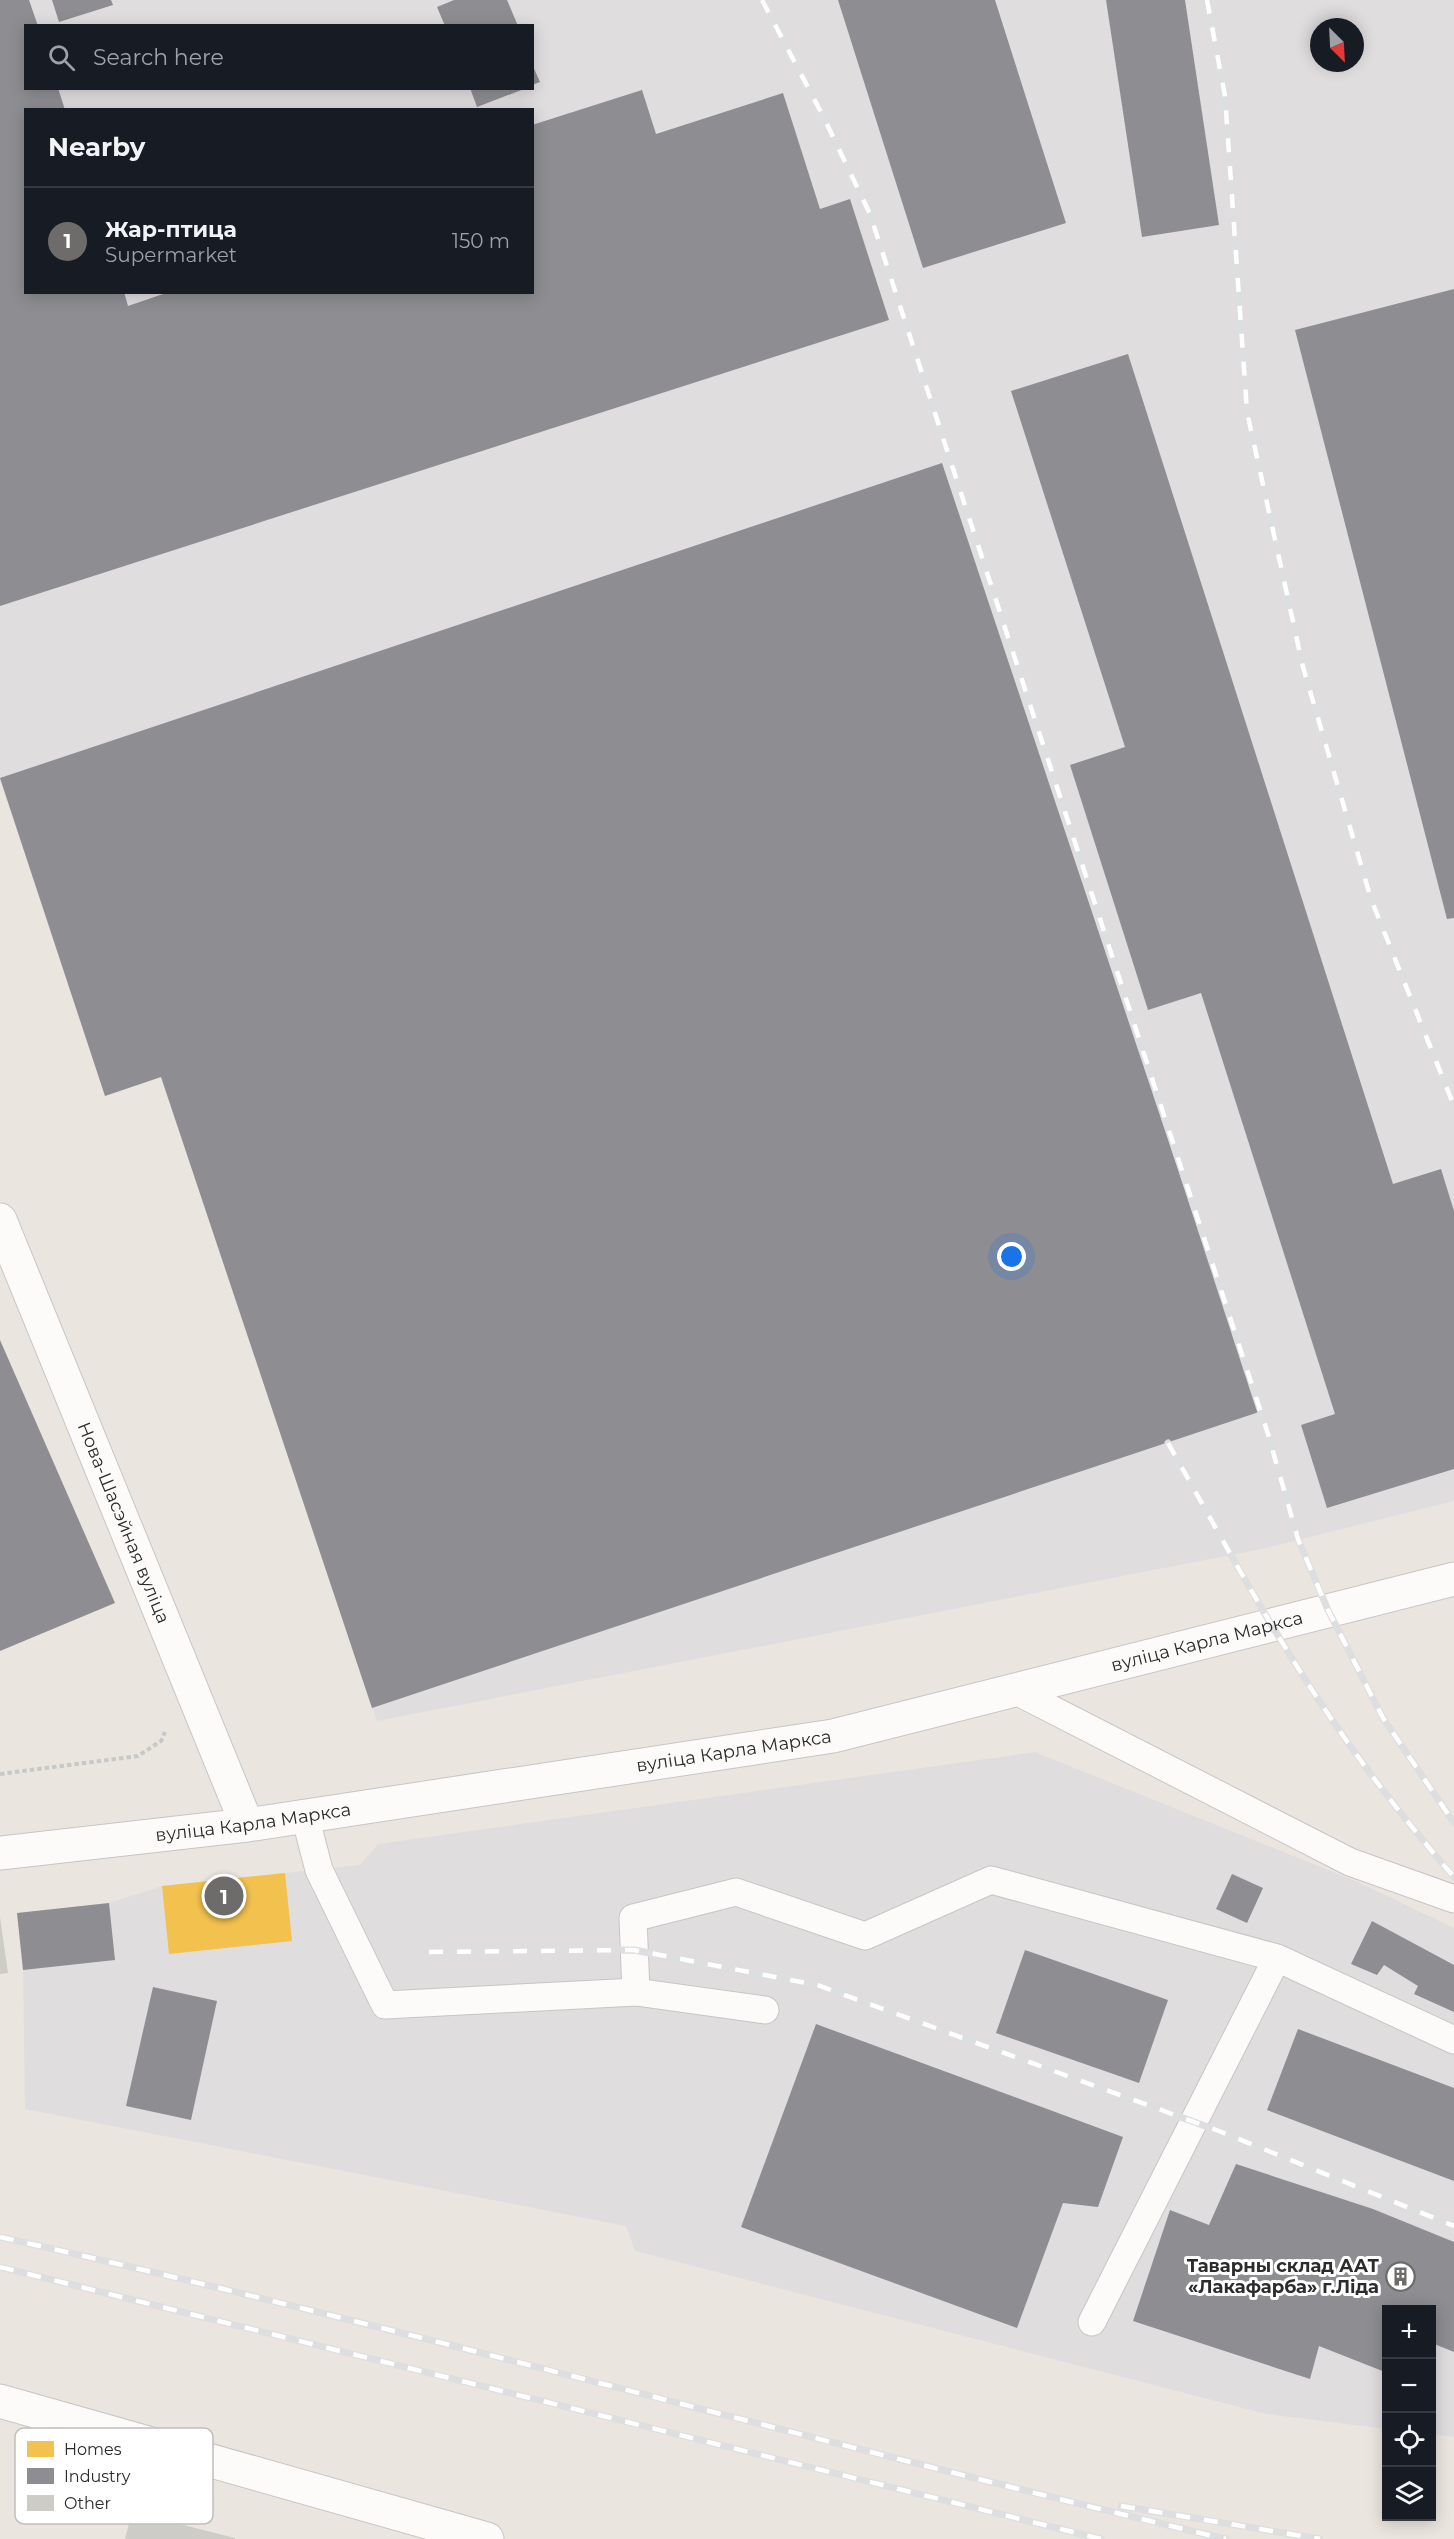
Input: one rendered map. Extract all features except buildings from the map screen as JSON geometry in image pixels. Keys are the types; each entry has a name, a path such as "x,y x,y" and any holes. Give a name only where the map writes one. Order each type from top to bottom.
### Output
{"main road":[{"name":"Нова-Шасэйная вуліца","path":"0,1220 247,1825"},
{"name":"вуліца Карла Маркса","path":"0,1853 247,1825 833,1736 1454,1579"},
{"path":"0,2402 85,2428"},
{"path":"213,2467 412,2528 486,2539"}],"lane":[{"path":"1014,1690 1350,1862 1454,1899"},
{"path":"305,1816 319,1870 385,2005 636,1992 765,2010"},
{"path":"636,1992 633,1918 736,1892 865,1936 990,1880 1277,1959 1454,2040"},
{"path":"1092,2322 1277,1959"}],"path":[{"path":"0,1774 138,1756 161,1741 170,1721"}],"shaded area":[{"path":"0,0 1454,0 1454,1501 1262,1549 377,1721 161,1077 105,1096 0,780"},
{"path":"1035,1752 1358,1882 1454,1928 1454,2437 1436,2435 1436,2305 1382,2305 1382,2428 1266,2414 635,2251 626,2226 25,2109 23,1970 17,1913 109,1903 162,1886 360,1865 378,1844"}],"railway":[{"path":"762,0 823,116 870,214 1268,1434 1298,1539 1328,1610 1383,1718 1454,1823"},
{"path":"1207,0 1225,96 1247,412 1303,667 1371,899 1454,1106"},
{"path":"1168,1443 1264,1612 1326,1711 1387,1796 1454,1877"},
{"path":"429,1952 634,1950 817,1985 1219,2131 1454,2226"},
{"path":"0,2237 154,2272 1226,2539"},
{"path":"0,2267 1101,2539"},
{"path":"1121,2506 1320,2539"}],"place":[{"name":"Жар-птица","path":"224,1896"},
{"name":"Таварны склад ААТ «Лакафарба» г.Ліда","path":"1400,2276"}]}
